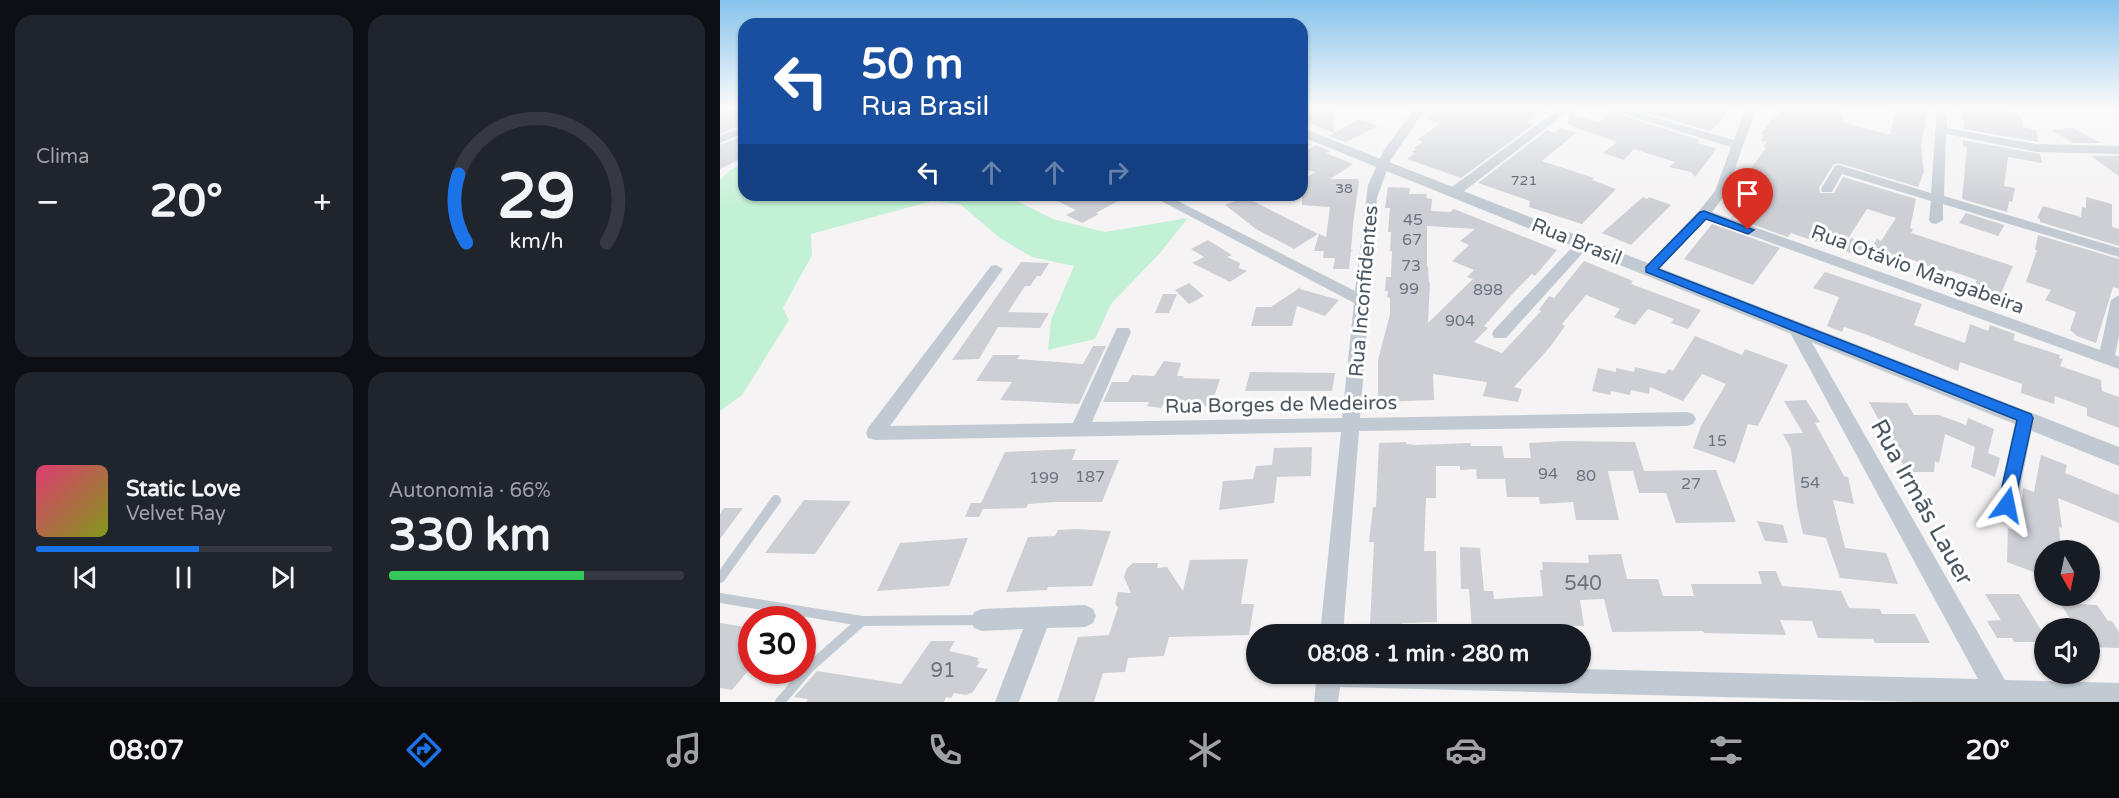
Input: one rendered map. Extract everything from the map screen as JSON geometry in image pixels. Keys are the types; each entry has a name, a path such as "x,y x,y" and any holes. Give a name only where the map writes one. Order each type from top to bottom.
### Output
{"street":[{"name":"Rua Brasil","path":"1324,141 2119,457"},
{"name":"Rua Inconfidentes","path":"1333,624 1371,198 1374,180 1381,164 1398,141"},
{"path":"1454,192 1523,141"},
{"path":"1723,141 1738,145"},
{"path":"1650,270 1704,214 1721,192 1739,141"},
{"path":"1936,220 1940,141"},
{"path":"2000,141 2045,149 2119,150"},
{"path":"1827,189 1839,169 2119,253"},
{"path":"1168,201 1362,301"},
{"name":"Rua Otávio Mangabeira","path":"1704,214 2112,360"},
{"path":"1500,334 1584,243"},
{"name":"Rua Borges de Medeiros","path":"996,269 876,433 1687,419"},
{"path":"2112,360 2119,300"},
{"name":"Rua Irmãs Lauer","path":"1795,327 2001,697"},
{"path":"1078,430 1123,333"},
{"path":"2007,505 2025,418"},
{"path":"982,620 1085,616"},
{"path":"1007,702 1039,618"},
{"path":"1591,683 2001,697 2119,694"},
{"path":"1326,702 1327,684"}],"lane":[{"path":"720,578 776,500"},
{"path":"720,598 862,621 982,620"},
{"path":"780,702 810,668 862,621"}],"green space":[{"path":"738,166 738,201 932,201 811,234 812,255 783,308 789,320 742,395 720,411 720,180"},
{"path":"932,201 1017,201 1053,219 1105,232 1188,218 1160,253 1111,304 1095,339 1048,350 1051,320 1074,266 1032,257 1000,238 960,204"}],"building":[{"path":"738,141 738,160 720,169 720,145"},
{"path":"1419,141 1512,141 1461,178 1407,159 1415,153 1412,152 1416,149 1414,148 1423,142"},
{"path":"1533,141 1567,141 1542,161 1594,178 1592,180 1616,189 1582,224 1529,207 1530,201 1478,183"},
{"path":"1614,141 1699,141 1697,143 1716,148 1695,177 1691,172 1669,167 1675,162 1634,149 1624,160 1603,153 1617,142"},
{"path":"1761,141 1922,141 1924,172 1918,187 1838,163 1833,165 1819,188 1820,193 1834,193 1843,177 1916,199 1911,233 2013,266 1999,298 1973,288 1977,280 1954,272 1947,270 1945,272 1899,255 1893,265 1866,255 1877,239 1881,241 1896,218 1867,209 1845,243 1822,236 1817,242 1791,233 1788,237 1732,217 1759,187 1747,183 1754,174 1748,172 1766,148 1763,147 1767,142"},
{"path":"1963,141 1967,141 2040,154 2042,163 2008,157 2004,186 2015,188 2007,212 1962,199 1967,147 1963,146"},
{"path":"2069,141 2097,141 2101,143 2073,143"},
{"path":"1316,145 1330,151 1326,153 1353,164 1330,179 1358,179 1359,182 1351,250 1354,251 1351,251 1349,269 1333,269 1335,258 1323,258 1324,251 1314,251 1319,234 1326,237 1330,207 1302,205 1302,201 1308,201 1308,176 1315,172 1308,170 1308,150"},
{"path":"2091,156 2119,156 2119,176"},
{"path":"1388,187 1410,188 1409,194 1427,194 1426,198 1432,199 1431,211 1450,212 1454,209 1557,250 1535,276 1532,274 1517,289 1484,326 1488,328 1474,342 1502,353 1541,311 1539,310 1549,296 1554,298 1584,261 1633,281 1631,284 1701,310 1688,329 1671,323 1674,319 1648,309 1635,325 1614,317 1620,309 1586,295 1562,324 1565,326 1550,347 1514,387 1522,389 1518,402 1483,396 1487,382 1433,374 1434,400 1378,402 1378,360 1390,314 1390,298 1387,297 1388,291 1385,291 1386,277 1391,277 1391,232 1388,232 1390,208 1385,208","holes":["1427,226 1475,229 1460,241 1469,245 1452,261 1474,270 1467,277 1473,279 1428,323 1430,282 1427,267"]},
{"path":"1643,197 1671,205 1631,245 1602,233"},
{"path":"2086,197 2112,204 2112,227 2119,229 2119,246 2040,222 2037,218 2043,206 2081,217 2082,207 2086,208"},
{"path":"1057,201 1118,201 1082,223 1066,215 1076,210"},
{"path":"1235,201 1253,201 1318,234 1294,249 1256,229 1225,205"},
{"path":"1966,213 2004,226 1998,236 1959,223"},
{"path":"1712,224 1780,248 1753,285 1684,259"},
{"path":"2038,235 2119,259 2119,289 2113,287 2096,343 2077,336 2070,330 2076,312 2045,300 2051,290 2026,282 2037,250 2035,250"},
{"path":"1851,238 1870,245 1862,257 1842,250"},
{"path":"1208,240 1232,255 1227,257 1240,263 1239,268 1247,271 1230,282 1192,263 1204,257 1191,249"},
{"path":"1021,262 1049,263 1041,276 1037,276 1030,286 1025,286 1008,312 1049,313 1040,328 998,327 979,359 952,360"},
{"path":"1825,272 1922,304 1914,325 1965,343 1970,324 1988,331 1990,325 2015,334 2013,340 2060,355 2059,358 2063,359 2060,366 2101,380 2102,391 2119,397 2119,428 2087,416 2087,408 2055,396 2054,404 2021,393 2022,384 1960,362 1958,371 1865,334 1844,327 1842,332 1827,326 1839,297 1813,288"},
{"path":"1189,283 1204,296 1189,304 1175,290"},
{"path":"1301,287 1300,289 1339,300 1325,316 1297,306 1292,326 1251,326 1256,307 1271,307"},
{"path":"1163,294 1177,294 1169,313 1155,313"},
{"path":"1695,336 1742,355 1745,349 1788,365 1758,426 1748,424 1735,463 1693,448 1701,426 1726,384 1702,374 1683,401 1650,387 1649,394 1631,390 1630,395 1611,391 1610,395 1592,391 1598,368 1616,372 1616,368 1634,372 1635,367 1665,374 1669,369 1673,371"},
{"path":"1093,346 1106,346 1079,404 1000,400 1012,382 976,381 993,355 1020,355 1017,359 1083,364"},
{"path":"1164,361 1181,363 1177,376 1184,376 1183,378 1220,379 1211,406 1163,404 1161,408 1147,406 1149,402 1103,402 1112,382 1128,382 1132,375 1154,376"},
{"path":"1250,372 1335,373 1332,391 1245,391"},
{"path":"1806,400 1820,422 1815,423 1844,476 1848,477 1854,504 1833,500 1845,548 1886,553 1898,584 1840,578 1826,538 1803,534 1797,507 1791,449 1783,434 1803,433 1784,401"},
{"path":"1869,402 1907,403 1914,415 1939,415 1966,425 1968,418 1994,429 1988,453 2000,458 1995,477 1971,467 1975,447 1945,434 1939,463 1935,461 1934,472 1907,472"},
{"path":"1406,442 1406,444 1416,445 1470,443 1471,446 1502,446 1504,458 1531,458 1529,443 1635,442 1644,471 1716,470 1736,522 1676,523 1666,493 1639,493 1633,471 1608,471 1619,520 1576,520 1573,502 1540,504 1539,497 1507,497 1505,479 1477,479 1476,469 1460,470 1460,466 1436,466 1436,498 1426,498 1424,551 1436,551 1437,622 1370,624 1374,542 1369,542 1373,507 1376,507 1379,443"},
{"path":"1312,447 1311,476 1277,477 1274,503 1219,510 1223,481 1253,479 1256,466 1272,465 1274,448"},
{"path":"1076,449 1072,460 1119,460 1102,502 1028,504 1026,508 983,509 979,517 965,517 971,503 981,503 1005,452"},
{"path":"2041,455 2067,465 2065,473 2119,495 2119,523 2058,498 2062,528 2059,527 2060,540 2034,540 2034,572 2007,562 2008,528 2016,531 2014,513 2017,509 2021,511 2023,488 2034,492"},
{"path":"804,500 851,501 815,554 765,553"},
{"path":"724,508 743,508 720,539 720,514"},
{"path":"1757,521 1783,525 1788,543 1765,541"},
{"path":"1058,530 1111,531 1092,586 1048,587 1047,590 1006,592 1028,537 1055,536"},
{"path":"968,538 949,586 877,591 900,543"},
{"path":"1460,547 1480,548 1484,591 1493,591 1494,599 1543,596 1540,570 1543,570 1542,562 1589,563 1588,555 1621,554 1627,579 1658,579 1663,596 1694,596 1691,584 1762,584 1758,571 1776,571 1782,586 1841,591 1849,608 1880,609 1882,614 1915,614 1930,643 1875,643 1873,639 1818,638 1812,621 1780,620 1786,635 1704,633 1703,631 1612,632 1604,599 1580,600 1584,624 1472,624 1469,589 1461,589"},
{"path":"1248,559 1241,604 1254,604 1251,624 1246,624 1246,635 1169,637 1164,656 1128,658 1125,672 1103,673 1094,702 1057,702 1078,637 1109,635 1118,607 1115,604 1118,592 1131,593 1124,577 1127,568 1133,563 1158,563 1157,568 1167,567 1183,591 1190,560"},
{"path":"1985,594 2019,594 2034,619 2034,642 2014,642 2012,638 1997,638 1987,621 2001,620"},
{"path":"2062,606 2098,606 2119,632 2119,648 2100,647 2100,618 2070,618"},
{"path":"720,623 738,626 738,683 732,690 720,688"},
{"path":"931,641 955,641 949,651 979,658 977,661 980,662 976,667 988,669 973,692 966,695 954,693 951,698 946,697 944,702 806,702 808,699 794,697 806,684 816,684 817,671 901,684"}],"route":[{"path":"1748,230 1704,214 1650,270 2025,418 2007,505"}]}
